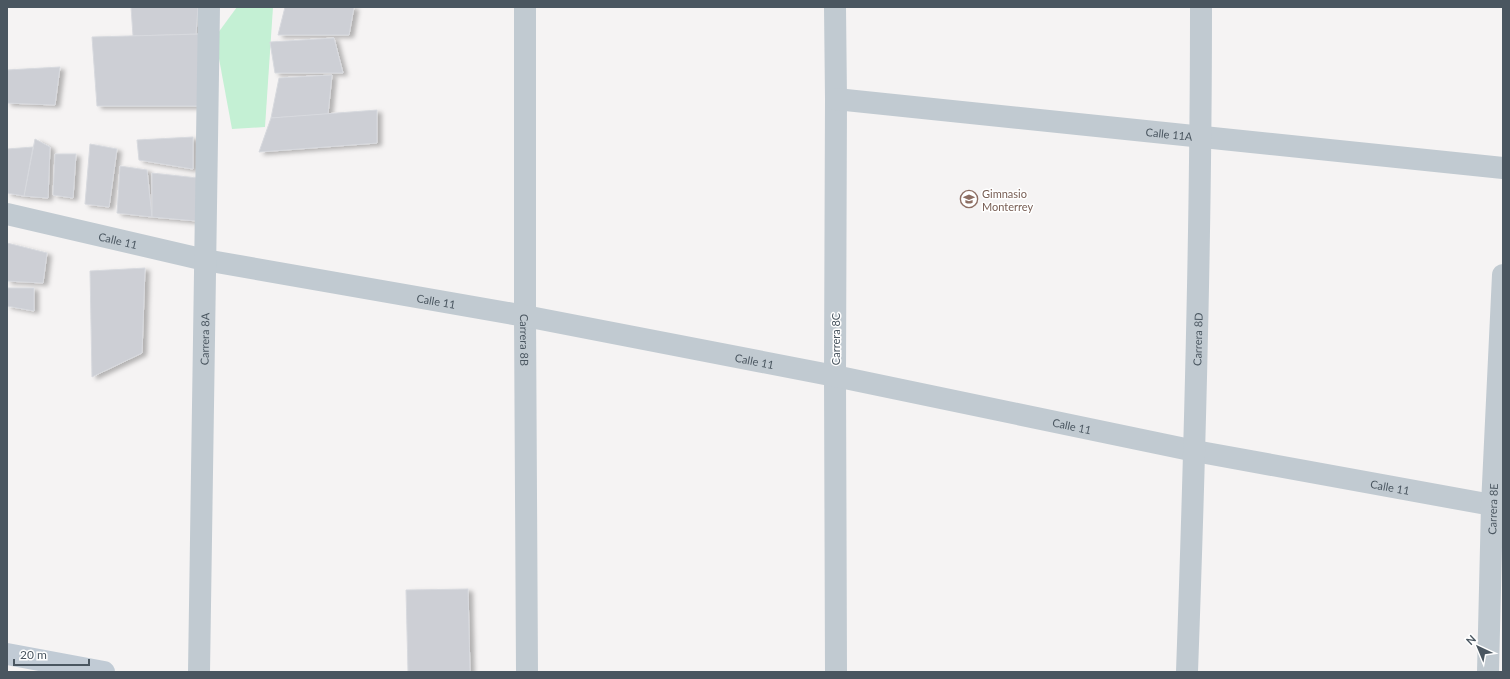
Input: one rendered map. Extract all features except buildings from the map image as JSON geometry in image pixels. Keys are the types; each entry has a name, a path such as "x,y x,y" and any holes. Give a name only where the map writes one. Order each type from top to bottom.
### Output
{"street":[{"name":"Carrera 8A","path":"199,672 209,7"},
{"name":"Carrera 8B","path":"525,7 524,316 527,672"},
{"name":"Carrera 8C","path":"835,7 836,672"},
{"name":"Carrera 8D","path":"1187,672 1195,451 1201,136 1201,7"},
{"name":"Calle 11A","path":"836,99 1503,168"},
{"name":"Calle 11","path":"7,214 205,260 524,316 835,376 1195,451 1497,506"},
{"name":"Carrera 8E","path":"1488,672 1497,506 1503,275"},
{"path":"7,654 104,672"}],"green space":[{"path":"237,7 273,7 265,127 232,129 215,37"}],"place":[{"name":"Gimnasio Monterrey","path":"969,199"}]}
